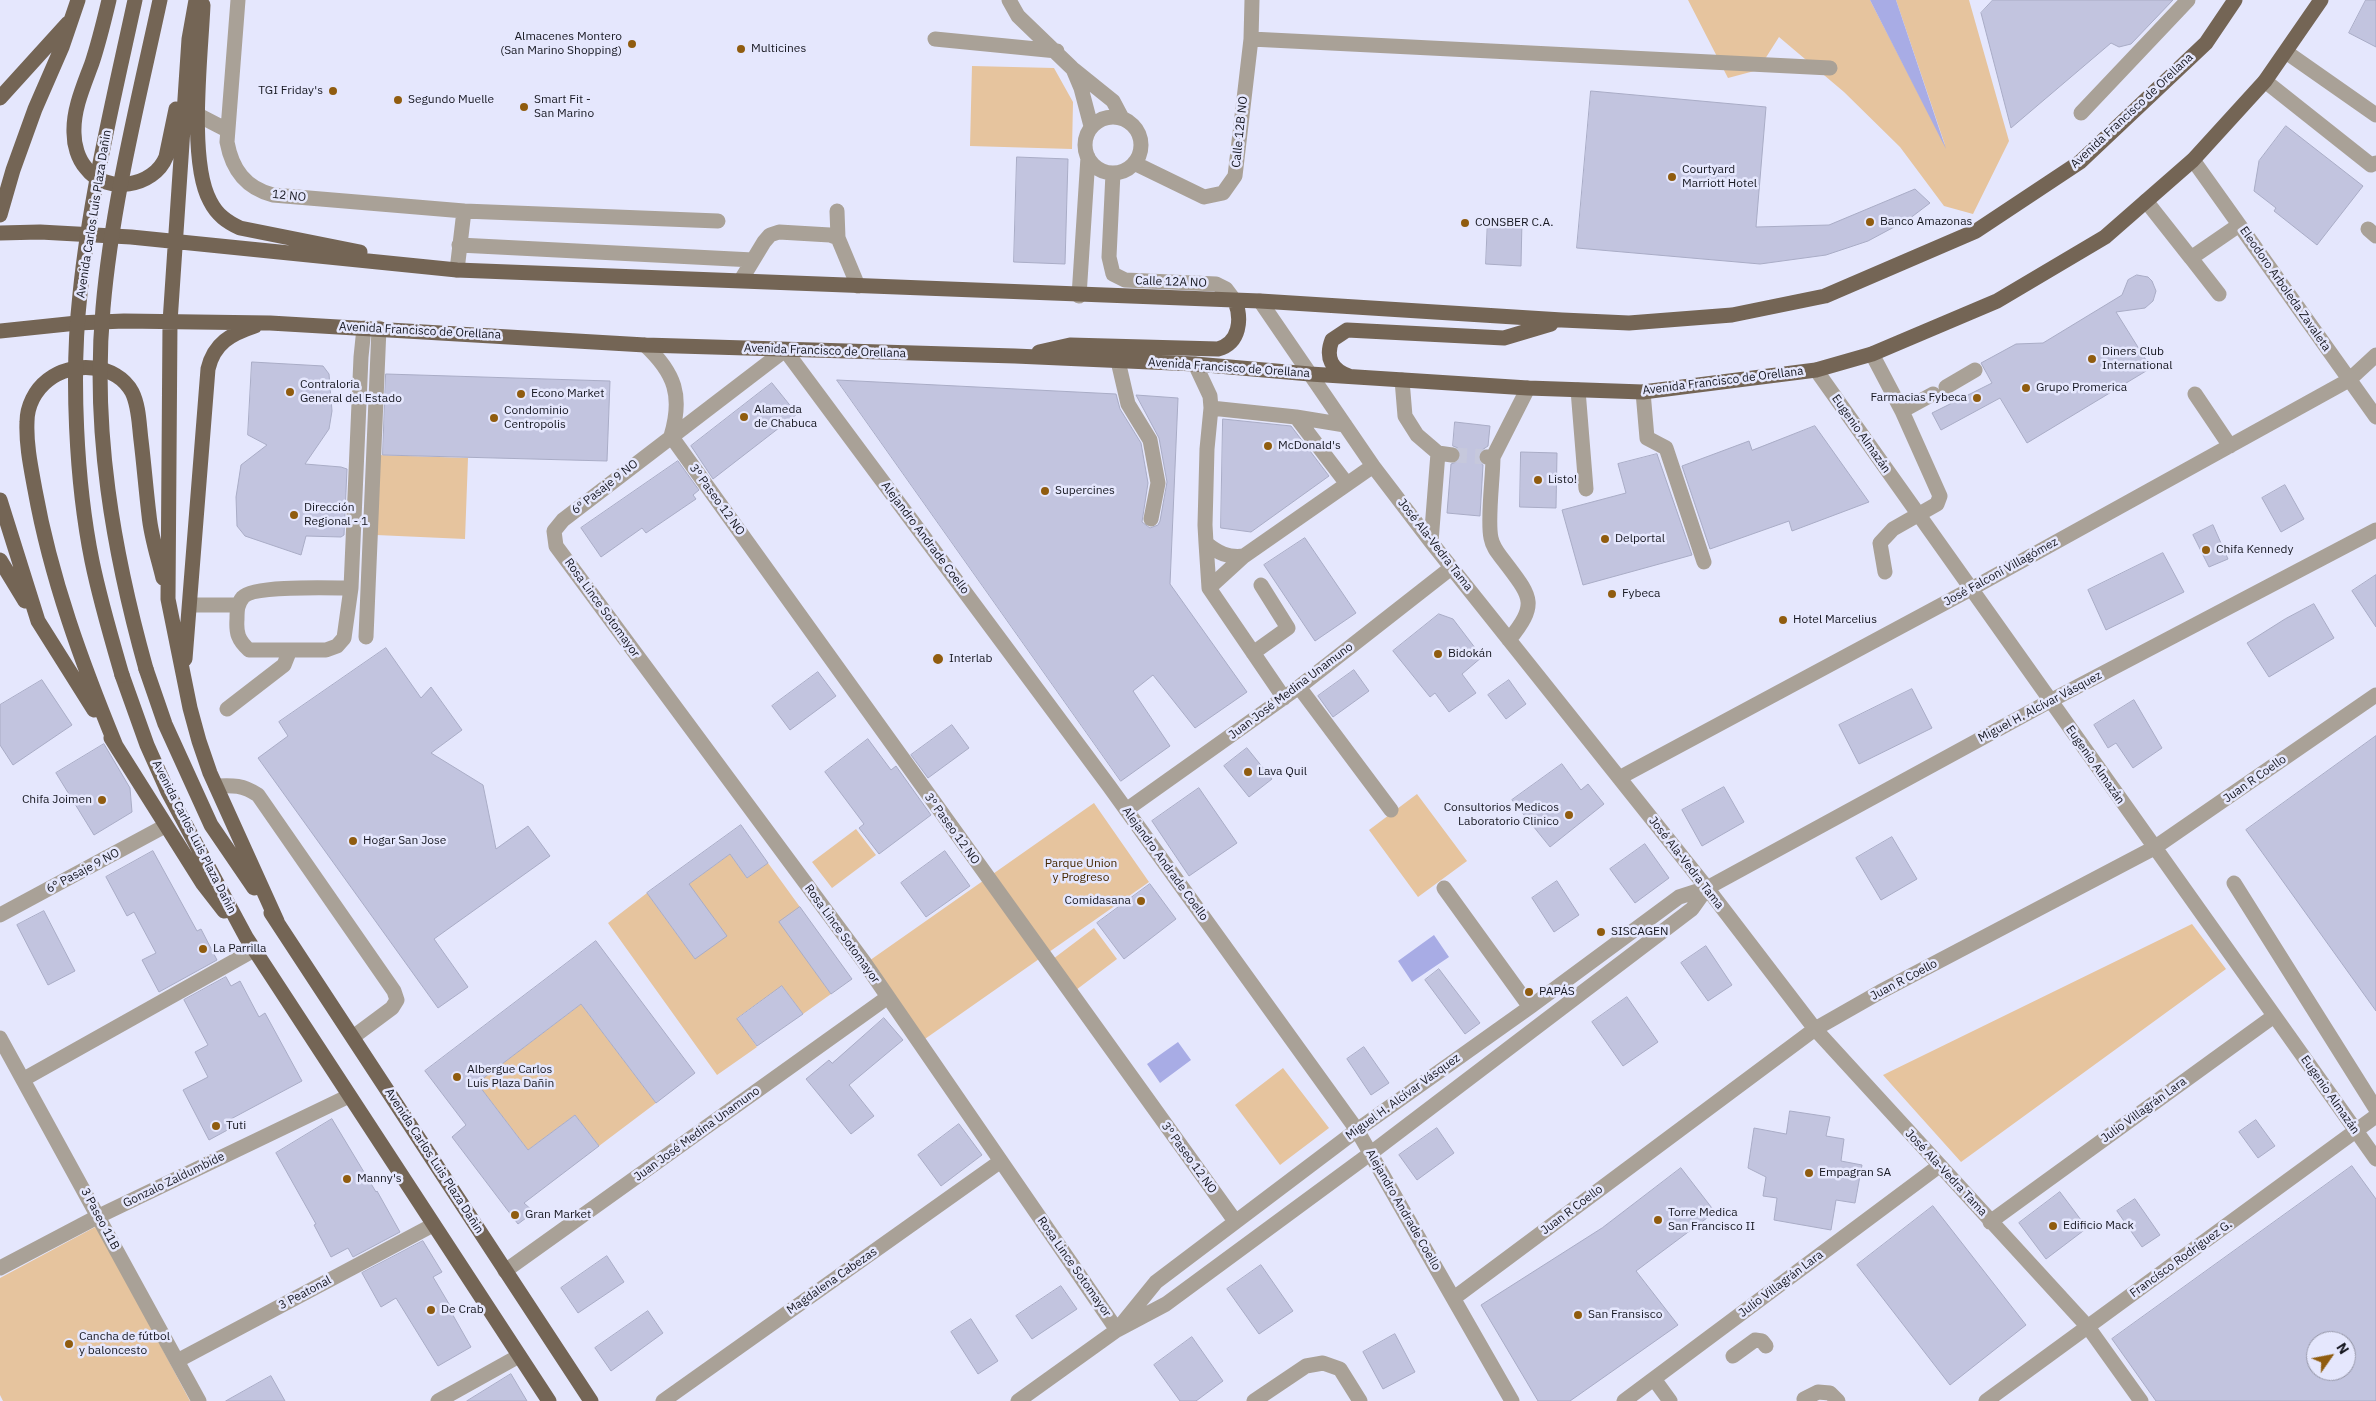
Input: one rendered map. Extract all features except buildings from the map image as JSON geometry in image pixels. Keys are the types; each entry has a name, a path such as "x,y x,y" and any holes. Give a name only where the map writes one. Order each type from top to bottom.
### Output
{"main road":[{"path":"0,215 13,170 35,109 78,0"},
{"path":"109,0 74,121 75,145 86,169 96,178 107,182 133,183 146,179 163,165 169,146 188,39"},
{"name":"Avenida Carlos Luis Plaza Dañin","path":"134,0 99,166 80,294 76,356 83,494 91,551 103,610 122,675 168,792 250,943 549,1401"},
{"name":"Avenida Carlos Luis Plaza Dañin","path":"160,0 123,169 103,308 101,365 107,495 128,607 146,669 165,724 211,825 353,1037 591,1401"},
{"name":"Avenida Carlos Luis Plaza Dañin","path":"196,0 188,39 170,322 168,599 183,678 199,741 216,786 276,921"},
{"path":"203,0 198,115 199,149 205,191 215,210 232,224 257,232 457,270"},
{"name":"Avenida Francisco de Orellana","path":"0,233 86,233 457,270 741,280 1078,296 1260,301 1562,320 1629,322 1732,315 1825,296 1976,231 2080,162 2206,43 2235,0"},
{"name":"Avenida Francisco de Orellana","path":"0,331 77,323 270,323 645,345 1016,356 1195,364 1350,377 1528,388 1643,392 1816,370 1872,354 1997,301 2105,237 2193,160 2265,81 2321,0"},
{"path":"0,98 73,16"},
{"path":"1016,356 1070,346 1218,350 1230,344 1237,332 1240,318 1235,301"},
{"path":"1350,377 1335,368 1328,355 1332,340 1348,330 1504,338 1562,320"},
{"path":"183,678 210,362 218,347 229,337 243,330 270,323"},
{"path":"116,746 77,646 59,593 43,532 31,464 27,434 29,408 40,388 62,372 88,368 107,371 123,380 132,392 138,416 149,518 168,599"},
{"name":"Avenida Carlos Luis Plaza Dañin","path":"0,500 38,621 203,884 250,943"},
{"path":"0,560 38,621"}],"street":[{"name":"12 NO","path":"238,0 228,130 230,158 249,184 260,192 273,195 464,211 718,221"},
{"path":"1009,0 1018,16 1057,51 1072,68 1113,101 1122,118"},
{"name":"Calle 12B NO","path":"1134,163 1204,197 1223,192 1235,176 1251,39 1252,0"},
{"path":"2081,113 2188,0"},
{"path":"935,39 1057,51"},
{"path":"1251,39 1830,68"},
{"path":"2286,52 2376,115"},
{"path":"1072,68 1081,88 1091,126 1085,141 1088,157 1078,296"},
{"path":"2265,81 2371,166 2376,163"},
{"path":"198,115 228,130"},
{"path":"1088,157 1098,169 1113,173 1128,169 1134,163 1141,148 1141,139 1134,126 1122,118 1109,116 1091,126"},
{"name":"Eleodoro Arboleda Zavaleta","path":"2193,160 2376,417"},
{"name":"Calle 12A NO","path":"1113,173 1108,257 1113,274 1125,280 1216,284 1226,289 1235,301"},
{"path":"2146,201 2219,294"},
{"path":"457,270 464,211"},
{"path":"837,211 838,238 858,286"},
{"path":"2191,258 2239,225"},
{"path":"741,280 770,235 779,232 830,235 838,238"},
{"path":"459,245 753,260"},
{"name":"José Ala-Vedra Tama","path":"1260,301 1373,466 1430,542 1707,888 1815,1029 2088,1328 2141,1401"},
{"path":"351,588 260,590 244,595 237,605 236,632 248,650 326,650 337,646 344,638 351,588 360,357 364,328"},
{"path":"366,637 380,328"},
{"path":"645,345 660,359 671,376 677,396 677,410 671,436"},
{"name":"6º Pasaje 9 NO","path":"556,546 554,530 563,520 785,350"},
{"name":"Alejandro Andrade Coello","path":"785,350 1126,810 1357,1130 1512,1401"},
{"path":"1872,354 1902,412 1940,496 1937,504 1888,533 1880,543 1885,572"},
{"name":"José Falconí Villagómez","path":"1619,778 1971,589 2349,380 2375,357"},
{"path":"1118,361 1128,404 1150,440 1158,483 1152,519"},
{"path":"1195,364 1210,396 1211,408 1205,525 1209,588 1284,698"},
{"name":"Eugenio Almazán","path":"1816,370 2376,1159"},
{"path":"1902,412 1974,370"},
{"path":"1402,380 1405,416 1417,435 1445,454 1430,542"},
{"path":"1509,640 1525,621 1529,608 1528,594 1495,549 1490,536 1490,457 1528,388"},
{"path":"1578,390 1586,489"},
{"path":"1643,392 1647,438 1666,448 1704,562"},
{"path":"2195,394 2230,446"},
{"path":"1211,408 1296,417 1346,426"},
{"path":"1296,417 1347,484"},
{"name":"3º Paseo 12 NO","path":"671,436 1235,1221"},
{"path":"1209,588 1244,556 1373,466"},
{"name":"Miguel H. Alcívar Vásquez","path":"1117,1330 1156,1282 1235,1221 1357,1130 1530,1007 1679,897 1707,888 2050,701 2376,530"},
{"path":"1206,543 1216,551 1233,558 1244,556"},
{"name":"Rosa Lince Sotomayor","path":"556,546 888,997 1117,1330"},
{"name":"Juan José Medina Unamuno","path":"1126,810 1299,687 1451,568"},
{"path":"1253,653 1288,628 1261,585"},
{"path":"190,605 237,605"},
{"path":"227,710 284,664 290,650"},
{"path":"1299,687 1390,810"},
{"name":"Juan R Coello","path":"1454,1298 1815,1029 1880,992 2154,848 2376,695"},
{"path":"216,786 247,787 258,795 394,991 397,1000 392,1008 353,1037"},
{"name":"6° Pasaje 9 NO","path":"0,915 165,826"},
{"path":"2234,883 2376,1109"},
{"path":"1444,888 1530,1007"},
{"name":"Miguel H. Alcívar Vásquez","path":"1018,1401 1117,1330 1166,1304 1371,1153 1692,909 1707,888"},
{"path":"24,1079 250,943"},
{"name":"Juan José Medina Unamuno","path":"505,1271 888,997"},
{"name":"Julio Villagrán Lara","path":"1990,1222 2274,1016"},
{"name":"3 Paseo 11B","path":"0,1038 199,1401"},
{"name":"Gonzalo Zaldumbide","path":"0,1268 99,1216 349,1096"},
{"name":"Francísco Rodríguez G.","path":"1986,1401 2376,1116"},
{"name":"Magdalena Cabezas","path":"663,1401 1001,1161"},
{"name":"Julio Villagrán Lara","path":"1624,1401 1939,1166"},
{"name":"3 Peatonal","path":"177,1362 433,1225"},
{"path":"1733,1356 1755,1340 1762,1341 1766,1346"},
{"path":"438,1401 519,1356"},
{"path":"1254,1401 1306,1366 1322,1363 1340,1369 1360,1401"},
{"path":"1654,1379 1670,1401"},
{"path":"1804,1399 1818,1392 1830,1393 1838,1401"}],"green space":[{"path":"1688,0 1870,0 1945,145 1896,0 1969,0 2009,141 1973,214 1944,206 1900,147 1844,92 1779,37 1758,70 1728,78"},
{"path":"972,66 1054,68 1073,102 1072,149 970,146"},
{"path":"378,455 468,458 465,539 376,535"},
{"path":"1417,794 1467,861 1418,897 1369,830"},
{"name":"Parque Union y Progreso","path":"1094,803 1149,882 922,1041 866,963"},
{"path":"856,829 876,855 832,888 812,862"},
{"path":"730,854 747,878 768,863 800,907 780,922 831,994 803,1014 782,986 737,1018 757,1047 717,1075 608,923 647,893 695,959 689,884"},
{"path":"2192,924 2226,969 1961,1162 1883,1075"},
{"path":"1094,928 1117,959 1076,990 1053,959"},
{"path":"581,1004 656,1103 599,1146 575,1115 528,1150 477,1083"},
{"path":"1283,1068 1329,1128 1280,1165 1235,1105"},
{"path":"97,1226 190,1401 3,1401 0,1395 0,1278"}],"water":[{"path":"1870,0 1896,0 1946,149"},
{"path":"1434,935 1449,957 1412,982 1398,961"},
{"path":"1178,1042 1191,1060 1160,1083 1147,1064"}],"tunnel":[{"path":"1452,455 1487,457"}],"place":[{"name":"Almacenes Montero (San Marino Shopping)","path":"632,44"},
{"name":"Multicines","path":"741,49"},
{"name":"TGI Friday's","path":"333,91"},
{"name":"Segundo Muelle","path":"398,100"},
{"name":"Smart Fit - San Marino","path":"524,107"},
{"name":"Courtyard Marriott Hotel","path":"1672,177"},
{"name":"Banco Amazonas","path":"1870,222"},
{"name":"CONSBER C.A.","path":"1465,223"},
{"name":"Diners Club International","path":"2092,359"},
{"name":"Grupo Promerica","path":"2026,388"},
{"name":"Contraloria General del Estado","path":"290,392"},
{"name":"Econo Market","path":"521,394"},
{"name":"Farmacias Fybeca","path":"1977,398"},
{"name":"Alameda de Chabuca","path":"744,417"},
{"name":"Condominio Centropolis","path":"494,418"},
{"name":"McDonald's","path":"1268,446"},
{"name":"Listo!","path":"1538,480"},
{"name":"Supercines","path":"1045,491"},
{"name":"Dirección Regional - 1","path":"294,515"},
{"name":"Delportal","path":"1605,539"},
{"name":"Chifa Kennedy","path":"2206,550"},
{"name":"Fybeca","path":"1612,594"},
{"name":"Hotel Marcelius","path":"1783,620"},
{"name":"Bidokán","path":"1438,654"},
{"name":"Interlab","path":"938,659"},
{"name":"Lava Quil","path":"1248,772"},
{"name":"Chifa Joimen","path":"102,800"},
{"name":"Consultorios Medicos Laboratorio Clinico","path":"1569,815"},
{"name":"Hogar San Jose","path":"353,841"},
{"name":"Comidasana","path":"1141,901"},
{"name":"SISCAGEN","path":"1601,932"},
{"name":"La Parrilla","path":"203,949"},
{"name":"PAPÁS","path":"1529,992"},
{"name":"Albergue Carlos Luis Plaza Dañin","path":"457,1077"},
{"name":"Tuti","path":"216,1126"},
{"name":"Empagran SA","path":"1809,1173"},
{"name":"Manny's","path":"347,1179"},
{"name":"Gran Market","path":"515,1215"},
{"name":"Torre Medica San Francisco II","path":"1658,1220"},
{"name":"Edificio Mack","path":"2053,1226"},
{"name":"De Crab","path":"431,1310"},
{"name":"San Fransisco","path":"1578,1315"},
{"name":"Cancha de fútbol y baloncesto","path":"69,1344"}]}
